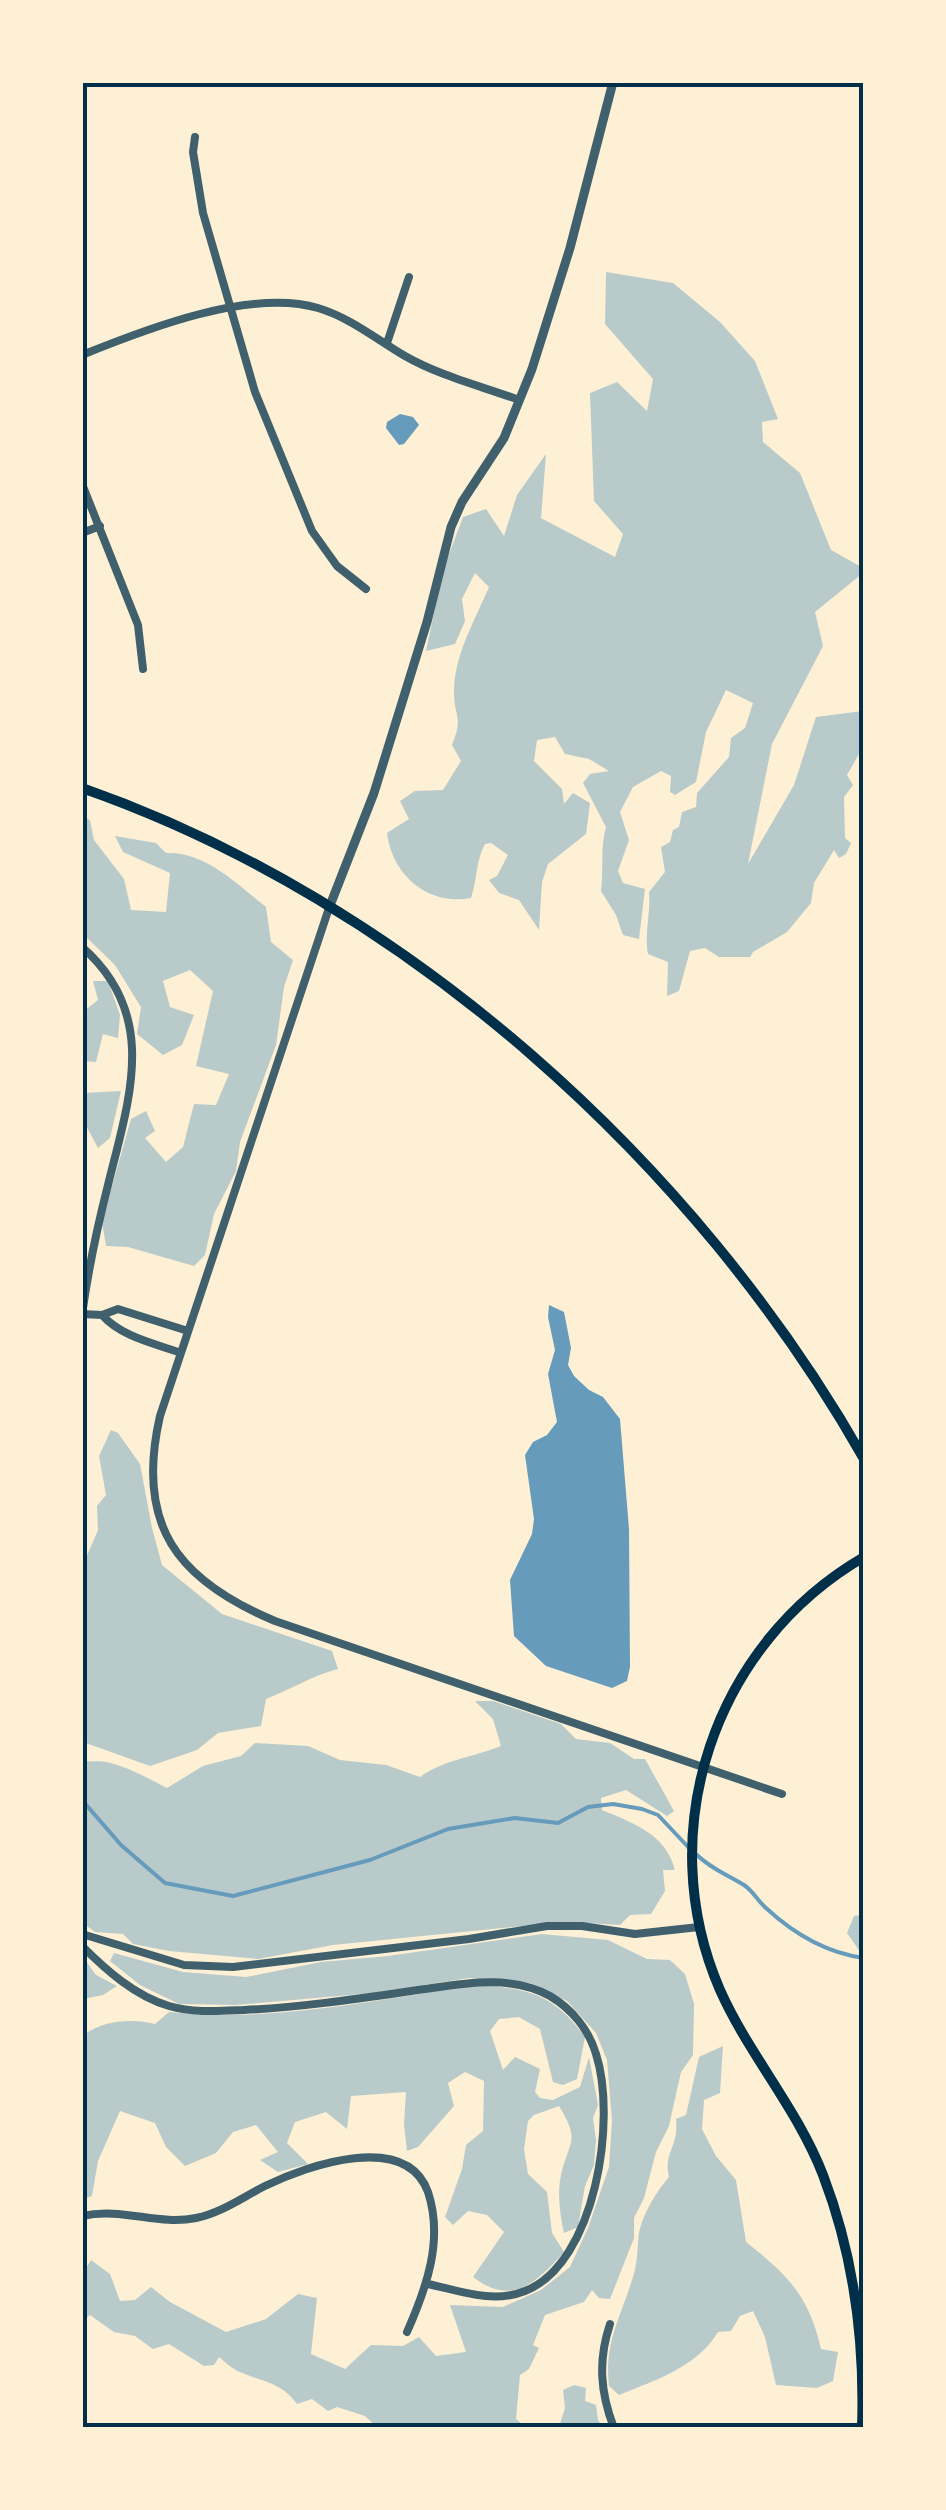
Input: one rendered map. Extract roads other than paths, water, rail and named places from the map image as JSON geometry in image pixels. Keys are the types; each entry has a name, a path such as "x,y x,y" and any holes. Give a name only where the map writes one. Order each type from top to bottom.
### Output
{"main road":[{"path":"82,788 197,837 329,908 384,942 485,1017 585,1103 712,1239 787,1336 864,1459"},
{"path":"862,2428 859,2322 851,2270 834,2205 804,2133 724,2000 699,1927 691,1854 703,1765 732,1690 768,1638 818,1588 864,1557"}],"street":[{"path":"613,82 570,248 532,370 504,438 462,502 451,527 374,793 329,908 181,1352 154,1442 154,1492 159,1515 179,1556 212,1590 275,1621 782,1794"},
{"path":"196,137 193,152 203,213 255,392 312,531 337,566 366,589"},
{"path":"387,343 409,277"},
{"path":"82,355 122,339 230,308 256,302 302,304 336,315 404,356 519,400"},
{"path":"82,484 138,625 143,668"},
{"path":"82,533 100,526"},
{"path":"82,947 114,982 126,1010 133,1049 128,1102 94,1241 83,1314 102,1315 118,1310 188,1331"},
{"path":"102,1315 127,1334 181,1352"},
{"path":"82,1934 184,1965 232,1968 468,1940 546,1926 582,1926 636,1934 699,1927"},
{"path":"82,1946 106,1970 138,1991 170,2006 190,2010 285,2008 481,1982 533,1988 568,2009 592,2042 603,2093 601,2150 577,2240 555,2271 526,2291 506,2297 480,2296 428,2284"},
{"path":"82,2216 105,2211 155,2218 196,2218 294,2174 335,2162 371,2157 399,2160 420,2175 431,2202 434,2228 428,2284 408,2332"},
{"path":"610,2324 600,2364 614,2428"}],"water":[{"path":"400,414 413,417 419,425 399,445 386,428 387,422"},
{"path":"549,1305 564,1312 571,1348 568,1365 574,1376 603,1397 620,1419 629,1529 630,1667 627,1681 612,1688 546,1666 514,1636 510,1580 532,1534 534,1519 525,1455 533,1442 547,1435 557,1422 548,1374 555,1350"}],"waterway":[{"path":"82,1800 121,1845 165,1883 233,1896 370,1860 448,1829 515,1818 558,1823 588,1807 613,1804 658,1815 690,1849"},
{"path":"697,1855 747,1887 787,1926 824,1947 864,1958"}]}
